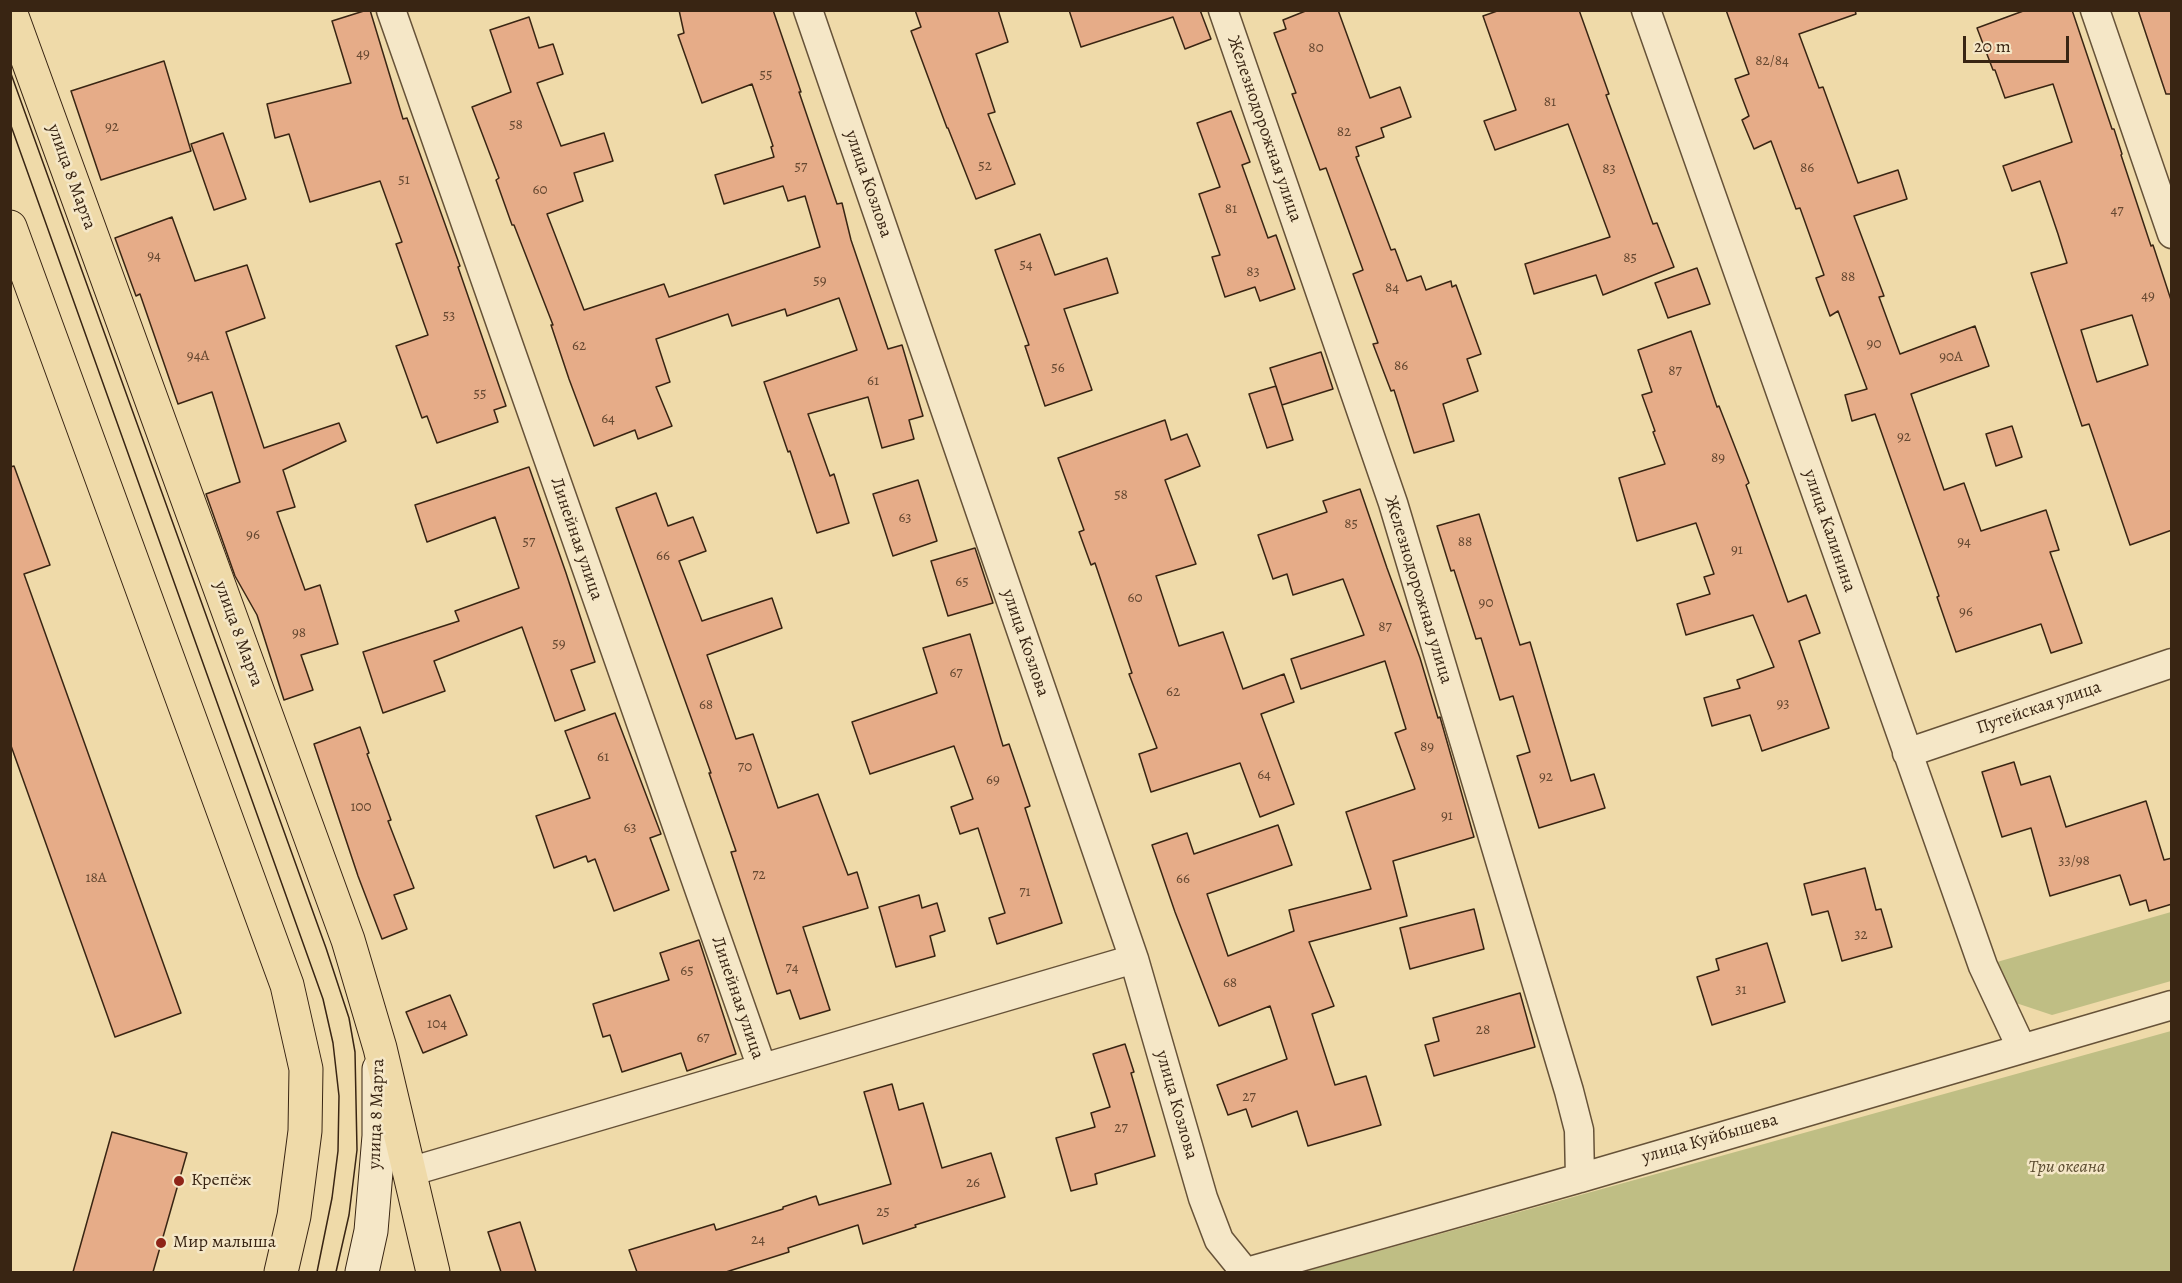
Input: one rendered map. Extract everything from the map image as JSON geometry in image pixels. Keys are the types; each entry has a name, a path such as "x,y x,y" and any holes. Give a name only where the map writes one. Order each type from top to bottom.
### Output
{"main road":[{"name":"улица 8 Марта","path":"10,11 336,907 380,1048 378,1148 371,1231 362,1272"},
{"path":"10,227 287,985 306,1069 305,1131 294,1216 281,1272"},
{"path":"380,1048 433,1272"}],"street":[{"name":"Линейная улица","path":"391,10 762,1068"},
{"name":"улица Козлова","path":"808,10 1134,958 1203,1198 1219,1240 1246,1272"},
{"name":"Железнодорожная улица","path":"1223,10 1396,515 1569,1091 1579,1130 1580,1178"},
{"name":"улица Калинина","path":"1646,10 1983,966 2021,1047"},
{"path":"2095,10 2172,234"},
{"name":"Путейская улица","path":"1908,753 2172,663"},
{"path":"409,1172 1134,958"},
{"name":"улица Куйбышева","path":"1246,1272 1580,1178 2021,1047 2172,1005"}],"green space":[{"path":"2171,912 2171,981 2052,1015 2016,1003 1997,962"},
{"name":"Три океана","path":"2171,1031 2171,1272 1303,1272"}],"building":[{"path":"370,10 403,119 407,118 460,266 458,267 506,406 494,410 498,422 437,443 427,416 422,418 396,346 428,335 396,244 402,242 380,181 310,202 289,134 275,138 267,104 351,83 332,21"},
{"path":"679,10 773,10 837,204 842,203 851,240 888,349 902,345 923,416 909,420 914,439 882,448 868,397 808,414 830,476 834,474 849,523 817,533 764,382 857,350 839,298 787,316 785,309 732,326 728,314 656,339 670,382 656,387 672,426 638,439 635,430 594,446 569,379 551,325 553,325 514,225 512,225 496,180 499,178 472,107 511,92 490,30 529,17 539,48 553,44 563,74 537,83 561,146 604,133 613,161 574,173 583,201 547,214 584,310 664,284 669,297 820,247 805,196 788,201 783,186 724,204 715,175 774,157 771,147 773,146 752,84 702,103 678,35 684,33"},
{"path":"915,10 998,10 1008,42 976,54 995,112 988,114 1015,184 976,199 911,31 921,27"},
{"path":"1069,10 1200,10 1211,39 1185,49 1173,17 1081,47"},
{"path":"1308,10 1338,10 1370,98 1400,87 1411,117 1381,128 1384,137 1356,147 1359,156 1356,157 1391,250 1395,249 1407,281 1421,276 1426,290 1451,281 1452,287 1456,285 1481,354 1467,359 1478,391 1443,404 1454,441 1414,453 1394,390 1391,391 1373,344 1378,343 1353,274 1363,270 1326,168 1320,170 1292,94 1296,93 1274,33 1286,29 1283,20"},
{"path":"1500,10 1579,10 1609,94 1606,95 1653,224 1657,223 1674,267 1603,295 1596,275 1534,294 1525,264 1610,237 1568,124 1495,150 1484,121 1516,110 1483,16"},
{"path":"1726,10 1855,10 1856,14 1799,34 1819,88 1823,87 1858,183 1898,170 1907,199 1854,216 1884,296 1879,297 1900,354 1975,326 1989,366 1911,394 1944,490 1964,483 1981,531 2046,510 2059,550 2050,552 2082,643 2051,653 2041,624 1956,652 1937,597 1939,596 1875,414 1852,421 1845,395 1867,389 1838,311 1830,316 1816,278 1824,275 1800,208 1796,209 1771,141 1754,149 1742,120 1749,116 1735,79 1749,74"},
{"path":"2026,10 2072,10 2172,303 2172,530 2130,545 2089,424 2082,426 2031,273 2067,263 2058,234 2040,181 2012,191 2003,166 2072,142 2053,84 2005,98 1977,28","holes":["2132,315 2148,365 2097,382 2081,330"]},
{"path":"2138,10 2172,10 2172,94 2166,94"},
{"path":"164,61 191,151 101,180 71,91"},
{"path":"1231,111 1250,162 1242,165 1268,238 1276,235 1295,289 1260,301 1255,287 1225,297 1212,257 1220,255 1199,194 1220,187 1197,123"},
{"path":"223,133 246,199 214,210 191,144"},
{"path":"172,217 195,281 247,265 265,318 226,332 264,448 339,423 346,441 283,470 295,507 277,512 305,590 320,585 338,644 301,655 313,690 284,700 257,615 235,576 206,494 240,482 212,392 178,404 140,294 136,296 115,238"},
{"path":"1040,234 1055,275 1107,258 1118,293 1064,309 1092,390 1045,406 1025,346 1029,345 995,250"},
{"path":"1697,268 1710,304 1668,318 1655,283"},
{"path":"1691,331 1717,407 1719,406 1749,483 1746,485 1788,602 1806,595 1820,633 1799,641 1829,728 1762,751 1750,715 1712,726 1704,698 1740,688 1737,680 1774,667 1753,615 1686,635 1677,604 1710,594 1704,577 1714,574 1696,523 1637,541 1619,478 1665,464 1642,395 1652,392 1638,350"},
{"path":"1321,352 1333,389 1282,405 1270,368"},
{"path":"1276,386 1293,440 1267,448 1249,394"},
{"path":"1165,420 1171,440 1187,434 1200,466 1165,480 1196,564 1156,576 1179,646 1223,632 1243,689 1284,674 1294,702 1261,714 1294,804 1260,817 1240,763 1151,792 1139,754 1157,748 1129,674 1132,673 1095,563 1091,565 1079,532 1084,530 1058,458"},
{"path":"2012,426 2022,457 1996,466 1986,434"},
{"path":"14,466 50,565 24,574 181,1013 115,1037 10,743 10,467"},
{"path":"529,467 595,662 571,670 585,710 555,721 522,627 434,661 445,691 383,713 363,652 459,621 455,611 519,588 495,517 427,542 415,505"},
{"path":"918,480 937,541 893,556 873,494"},
{"path":"1360,489 1420,658 1438,718 1440,717 1474,837 1393,861 1407,916 1309,942 1334,1006 1312,1014 1335,1085 1366,1076 1381,1125 1308,1146 1297,1111 1252,1127 1246,1109 1228,1115 1217,1085 1287,1059 1270,1006 1219,1026 1152,845 1187,833 1194,854 1278,825 1292,865 1207,894 1228,956 1294,931 1289,910 1371,889 1346,812 1415,789 1395,733 1406,729 1385,661 1301,689 1291,659 1364,635 1343,579 1293,595 1287,574 1273,579 1258,535 1327,512 1323,501"},
{"path":"656,493 668,526 693,517 706,551 679,561 702,621 772,598 782,628 707,655 736,739 753,734 778,808 818,794 848,875 857,872 868,908 803,927 830,1010 800,1019 790,990 777,994 731,852 736,851 709,773 711,773 616,508"},
{"path":"1479,514 1520,645 1530,642 1571,781 1594,774 1605,808 1539,828 1517,756 1530,752 1513,696 1500,700 1481,638 1476,639 1437,526"},
{"path":"975,548 993,603 948,616 931,561"},
{"path":"970,634 1003,746 1009,744 1030,806 1025,808 1062,923 997,944 989,918 1005,913 978,828 960,834 951,807 973,799 954,746 870,774 852,722 937,693 923,648"},
{"path":"615,713 661,834 650,838 669,890 614,911 595,859 588,862 586,856 554,868 536,816 590,798 565,731"},
{"path":"360,727 369,753 367,754 391,820 388,821 414,888 394,895 407,929 382,939 358,876 314,744"},
{"path":"2014,762 2021,785 2050,776 2066,827 2146,801 2164,860 2172,858 2172,904 2149,911 2146,900 2130,905 2120,875 2050,896 2031,828 2002,837 1982,772"},
{"path":"1865,868 1876,910 1881,909 1892,947 1842,961 1828,911 1812,915 1804,884"},
{"path":"919,895 922,908 937,903 945,931 930,936 935,956 896,967 879,907"},
{"path":"1474,909 1484,949 1410,969 1400,928"},
{"path":"699,940 736,1054 687,1071 681,1053 622,1072 610,1035 603,1037 593,1004 669,980 660,953"},
{"path":"1767,943 1785,1002 1712,1025 1697,977 1719,970 1716,959"},
{"path":"1520,993 1535,1047 1434,1076 1425,1045 1439,1041 1433,1018"},
{"path":"450,995 467,1035 423,1053 406,1012"},
{"path":"1125,1044 1155,1156 1095,1174 1097,1184 1071,1191 1056,1138 1095,1127 1091,1113 1110,1107 1093,1054"},
{"path":"892,1084 899,1110 923,1103 942,1168 991,1153 1005,1197 863,1244 858,1225 788,1248 789,1252 726,1272 637,1272 629,1250 714,1224 716,1230 816,1196 819,1205 891,1184 864,1092"},
{"path":"112,1132 187,1153 153,1272 73,1272"},
{"path":"520,1222 536,1272 501,1272 488,1232"}],"tram line":[{"path":"10,71 326,948 349,1018 355,1052 357,1150 349,1215 336,1272"},
{"path":"10,123 323,999 333,1043 339,1096 338,1151 332,1198 317,1272"}],"place":[{"name":"Крепёж","path":"179,1181"},
{"name":"Мир малыша","path":"161,1243"}]}
